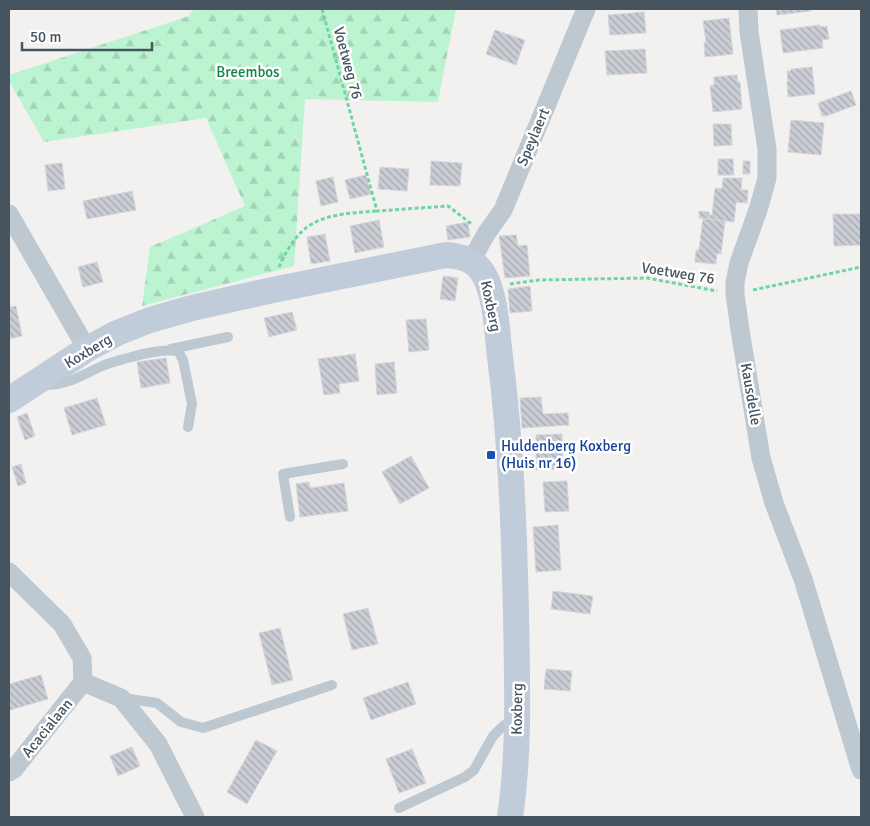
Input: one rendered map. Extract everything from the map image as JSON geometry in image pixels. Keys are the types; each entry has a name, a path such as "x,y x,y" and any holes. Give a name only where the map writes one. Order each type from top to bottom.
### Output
{"street":[{"name":"Speylaert","path":"470,261 503,210 586,9"},
{"name":"Kausdelle","path":"748,9 749,32 767,149 767,178 739,263 735,282 740,330 762,458 774,503 802,579 861,770"},
{"path":"9,214 87,349"},
{"name":"Koxberg","path":"9,400 87,349 117,333 150,320 192,308 268,291 446,255 460,256 470,261 484,274 490,288 505,394 509,438 514,527 517,689 515,787 510,817"},
{"path":"9,572 62,624 82,658 83,682 121,698 158,744 195,817"},
{"name":"Acacialaan","path":"9,772 14,769 83,682"}],"lane":[{"path":"33,385 55,386 105,365 145,353 228,337"},
{"path":"168,350 178,351 183,360 192,404 188,427"},
{"path":"290,518 283,474 343,464"},
{"path":"121,698 157,703 181,722 203,728 332,685"},
{"path":"399,808 465,777 474,770 494,736 503,726 517,718"}],"path":[{"name":"Voetweg 76","path":"322,9 377,211"},
{"path":"268,291 288,248 305,229 311,224 342,214 448,206 486,234"},
{"name":"Voetweg 76","path":"490,288 538,280 647,278 736,294 861,267"}],"green space":[{"name":"Breembos","path":"193,9 456,9 438,102 305,99 294,266 142,306 150,247 245,206 206,118 44,142 9,81 9,75 189,16"}],"building":[{"path":"776,9 811,9 811,11 777,15"},
{"path":"644,12 646,33 610,35 608,15"},
{"path":"729,18 733,54 705,57 704,42 706,42 703,21"},
{"path":"820,25 820,27 827,26 829,39 822,40 823,48 783,53 780,30"},
{"path":"495,30 525,40 516,65 486,54"},
{"path":"645,49 647,73 607,75 605,51"},
{"path":"812,67 815,94 788,97 787,71"},
{"path":"737,75 738,82 740,82 742,109 713,112 710,86 714,85 714,77"},
{"path":"851,91 856,105 822,116 818,103"},
{"path":"791,120 824,123 821,155 788,152"},
{"path":"713,124 731,124 732,145 714,146"},
{"path":"718,159 733,159 734,175 718,175"},
{"path":"431,161 462,163 460,186 430,185"},
{"path":"743,161 750,161 750,174 743,174"},
{"path":"62,163 65,189 48,191 45,165"},
{"path":"380,167 409,169 407,191 378,189"},
{"path":"366,175 371,194 350,199 345,180"},
{"path":"333,177 338,202 321,206 316,181"},
{"path":"723,178 742,178 741,190 748,190 747,203 736,202 734,222 699,218 699,211 709,212 709,215 712,215 715,188 722,189"},
{"path":"132,191 136,210 87,219 83,201"},
{"path":"833,214 861,214 861,245 834,246"},
{"path":"703,218 725,221 721,254 717,253 716,264 695,262 696,250 699,250"},
{"path":"379,220 384,247 355,253 350,226"},
{"path":"468,222 470,237 448,240 446,226"},
{"path":"325,234 330,261 311,264 307,237"},
{"path":"516,234 518,246 527,245 530,276 505,278 499,236"},
{"path":"97,262 103,282 83,287 78,267"},
{"path":"443,276 458,278 455,301 440,299"},
{"path":"530,286 532,311 510,313 508,289"},
{"path":"16,306 22,336 9,339 9,307"},
{"path":"292,312 297,330 269,337 264,318"},
{"path":"426,319 429,350 409,352 406,320"},
{"path":"355,354 359,381 339,384 340,393 324,395 318,359"},
{"path":"166,358 170,383 141,388 137,362"},
{"path":"394,362 397,393 377,395 375,364"},
{"path":"541,397 543,414 568,413 569,425 522,428 520,398"},
{"path":"97,398 106,425 72,435 64,408"},
{"path":"27,413 35,436 25,440 17,417"},
{"path":"562,434 563,469 536,470 536,435"},
{"path":"411,456 429,488 400,504 382,472"},
{"path":"21,464 26,483 18,486 12,467"},
{"path":"567,481 569,511 545,512 543,482"},
{"path":"309,482 310,488 344,483 348,511 300,517 296,484"},
{"path":"558,525 561,570 536,572 533,527"},
{"path":"553,591 593,596 590,614 551,609"},
{"path":"368,608 378,644 352,650 343,614"},
{"path":"280,628 293,680 272,685 259,633"},
{"path":"546,669 572,671 570,691 544,689"},
{"path":"41,675 48,699 10,710 9,684"},
{"path":"408,682 416,704 371,720 363,698"},
{"path":"256,740 277,751 247,804 227,792"},
{"path":"132,747 140,766 118,776 110,756"},
{"path":"412,749 426,783 399,793 386,759"}],"place":[{"name":"Huldenberg Koxberg (Huis nr 16)","path":"491,455"}]}
